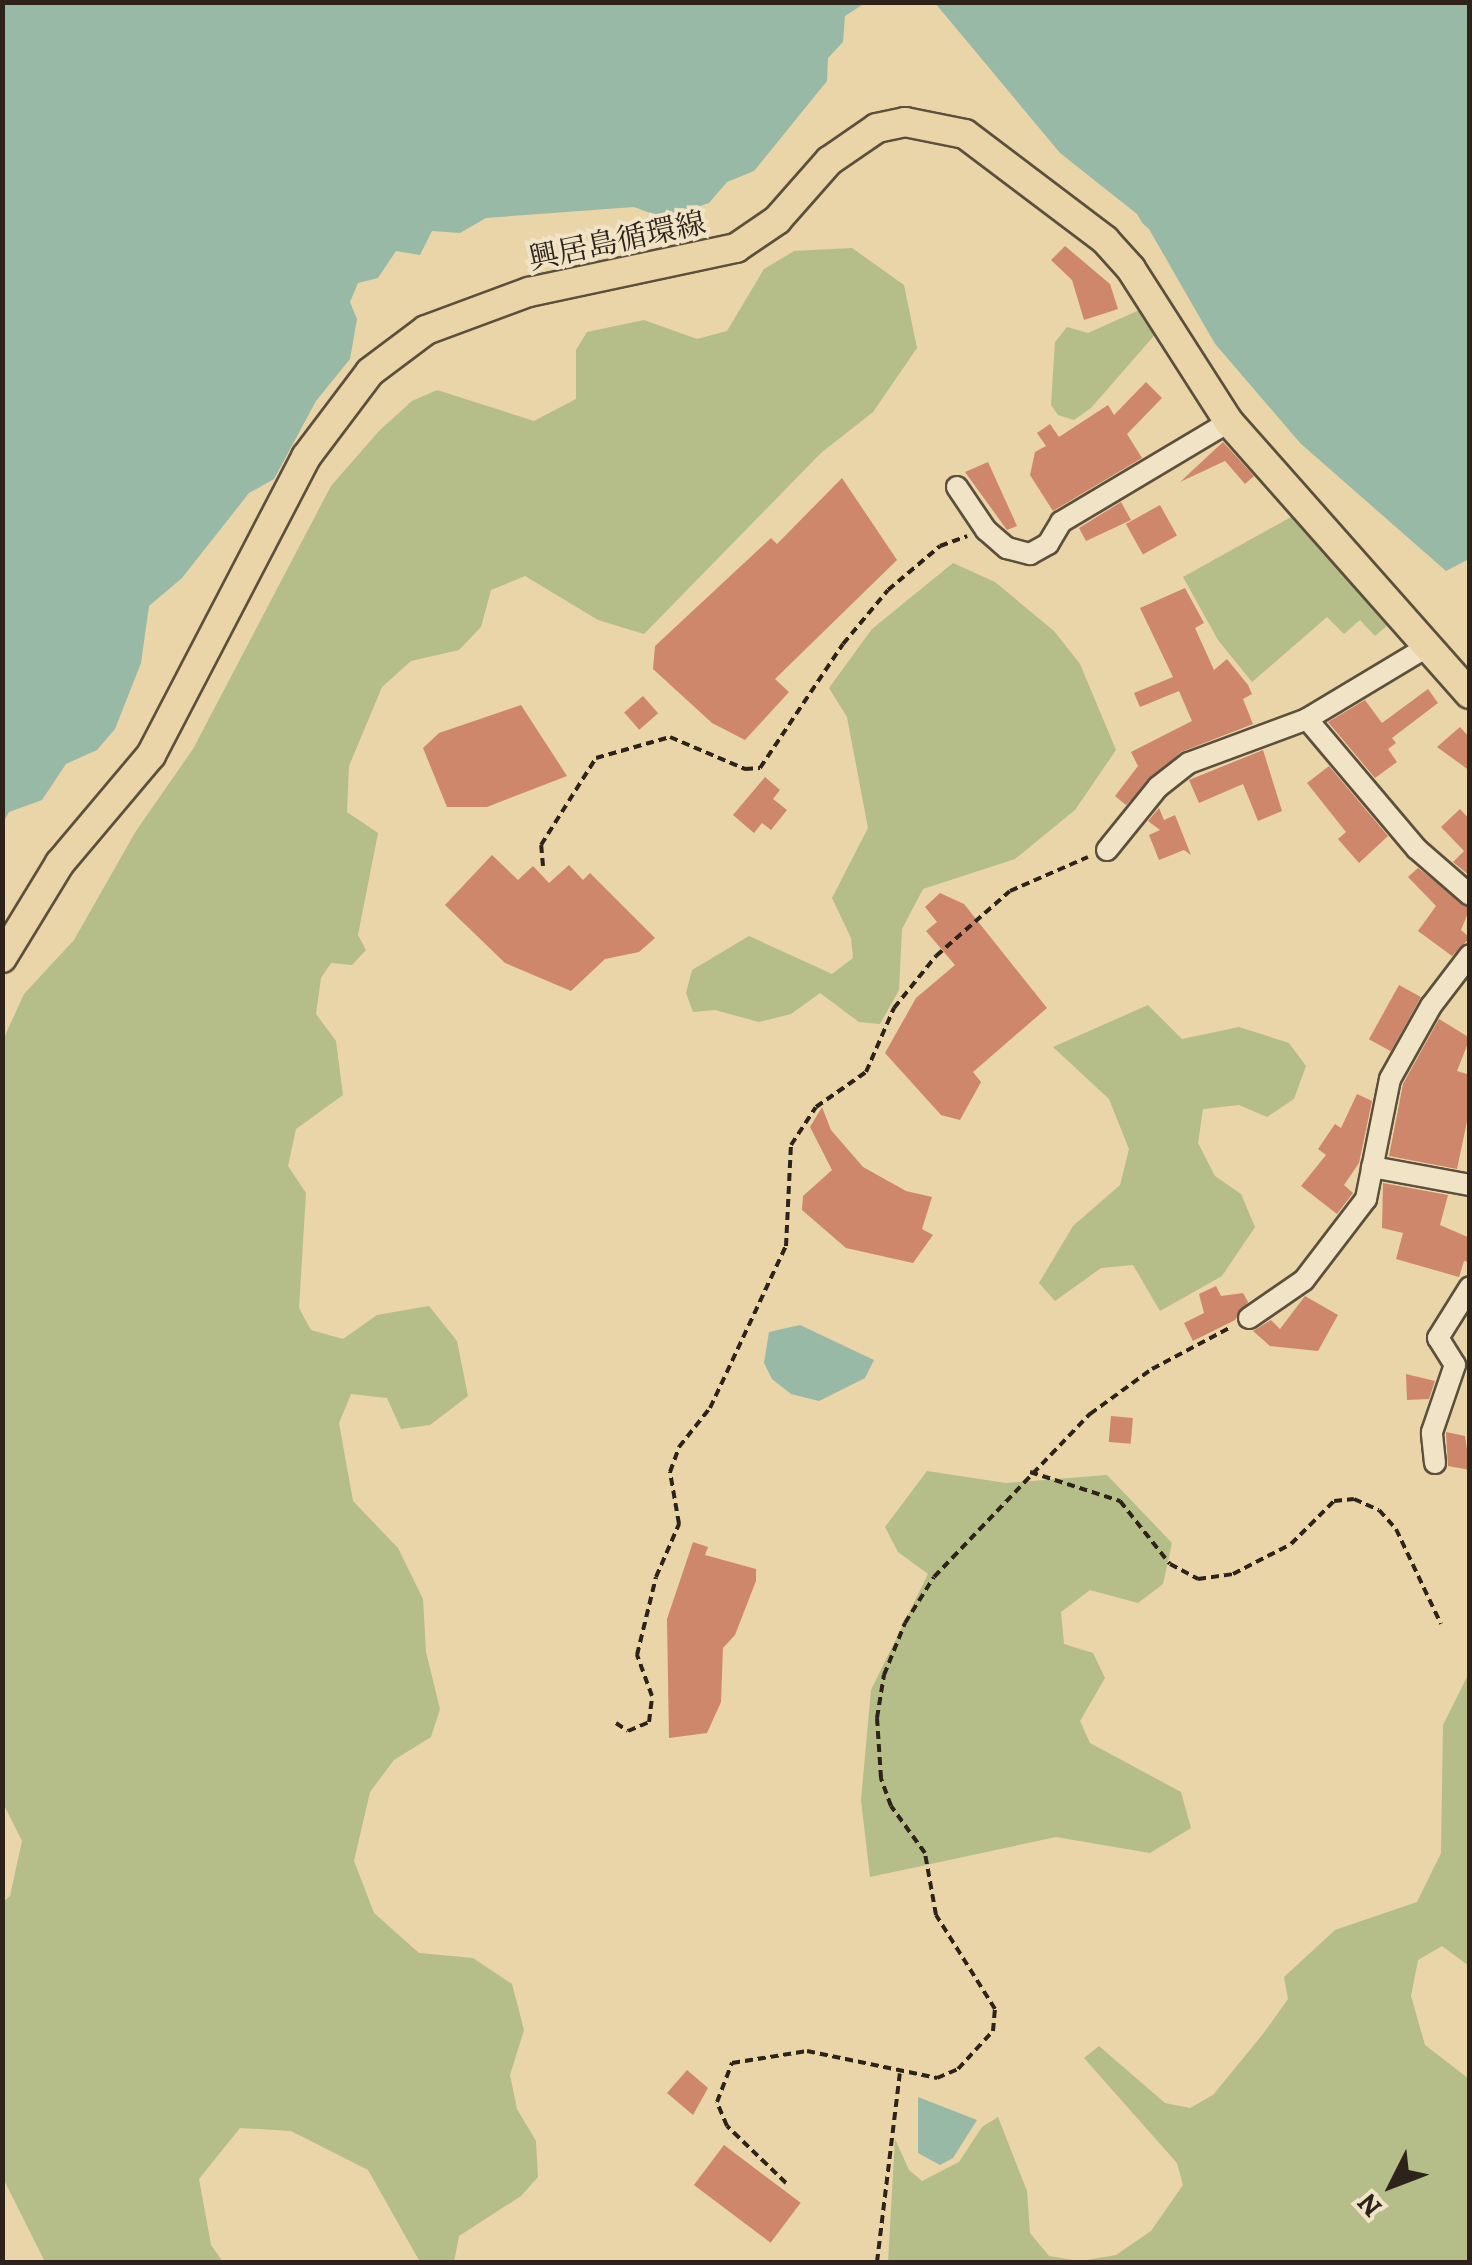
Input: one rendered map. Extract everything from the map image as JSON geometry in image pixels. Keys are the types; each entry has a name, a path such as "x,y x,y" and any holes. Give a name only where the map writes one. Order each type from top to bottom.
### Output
{"main road":[{"name":"興居島循環線","path":"2,958 60,863 151,754 306,457 370,372 426,330 529,292 736,248 777,220 830,162 877,128 905,122 965,134 1105,240 1131,269 1228,422 1470,694"}],"street":[{"path":"957,487 986,530 1006,548 1030,554 1048,544 1062,522 1228,422"},
{"path":"1106,850 1158,787 1189,763 1307,720 1427,646"},
{"path":"1307,720 1416,849 1470,895"},
{"path":"1249,1318 1285,1299 1328,1251 1366,1199 1390,1079 1470,955"},
{"path":"1372,1167 1470,1184"},
{"path":"1435,1462 1432,1432 1455,1365 1438,1338 1470,1287"}],"path":[{"path":"543,866 542,844 596,758 670,736 745,769 760,768 843,644 888,590 940,546 986,530"},
{"path":"616,1724 628,1731 649,1722 652,1696 637,1656 656,1576 679,1524 670,1472 679,1447 710,1408 786,1246 786,1168 798,1133 816,1108 866,1072 894,1008 936,956 1010,891 1106,850"},
{"path":"786,2183 727,2126 716,2102 732,2064 806,2051 937,2078 958,2068 993,2031 995,2008 936,1914 925,1852 892,1806 881,1778 876,1718 884,1675 905,1623 934,1577 1030,1472 1090,1414 1152,1368 1249,1318"},
{"path":"1030,1472 1120,1501 1170,1564 1198,1580 1234,1574 1291,1544 1334,1501 1354,1500 1379,1510 1396,1529 1441,1624"},
{"path":"877,2262 900,2073"}],"green space":[{"path":"852,248 904,285 917,348 873,412 821,453 644,634 598,620 525,576 491,590 481,627 459,650 411,661 382,687 349,766 347,812 378,833 358,935 366,950 352,965 331,963 321,978 316,1014 336,1041 343,1095 296,1129 288,1166 306,1193 299,1308 311,1330 343,1339 377,1315 429,1306 457,1341 468,1396 430,1425 401,1429 387,1398 351,1394 339,1423 353,1501 398,1548 423,1599 426,1652 440,1709 431,1737 394,1760 370,1792 354,1861 374,1913 419,1953 473,1958 512,1984 524,2030 510,2075 517,2109 536,2141 538,2177 521,2196 459,2236 454,2262 420,2262 368,2170 291,2131 240,2128 199,2179 211,2245 223,2262 45,2262 2,2176 3,1902 10,1896 22,1841 2,1801 3,1040 24,994 74,940 136,831 193,749 331,486 379,431 412,401 437,390 534,421 576,399 576,350 587,332 644,320 697,339 727,331 764,269 794,251"},
{"path":"1144,308 1159,330 1091,408 1074,420 1058,415 1051,405 1055,342 1067,327 1088,333"},
{"path":"1300,512 1395,619 1375,636 1360,620 1344,634 1327,617 1252,682 1218,640 1183,577"},
{"path":"953,563 995,582 1054,631 1080,664 1116,750 1075,810 1015,859 923,889 902,929 899,990 880,1024 859,1022 820,993 791,1014 759,1022 715,1010 693,1012 686,993 692,970 749,936 832,974 853,958 851,938 832,898 868,828 847,717 829,688 872,629"},
{"path":"1148,1005 1182,1039 1239,1027 1289,1043 1306,1066 1294,1099 1267,1117 1239,1105 1203,1109 1198,1143 1215,1176 1241,1194 1255,1227 1222,1276 1160,1311 1133,1265 1101,1268 1055,1301 1039,1283 1073,1226 1120,1185 1129,1149 1109,1099 1053,1047"},
{"path":"927,1471 1006,1483 1107,1475 1172,1543 1163,1584 1138,1603 1090,1590 1061,1612 1064,1644 1093,1653 1105,1678 1080,1721 1090,1743 1181,1792 1191,1828 1150,1853 1056,1837 870,1877 861,1800 871,1690 928,1574 898,1552 885,1527"},
{"path":"1469,1673 1469,1966 1442,1946 1418,1960 1411,1996 1425,2045 1469,2079 1469,2262 888,2262 895,2139 909,2170 922,2181 959,2162 982,2127 998,2117 1027,2191 1030,2233 1049,2256 1080,2261 1116,2255 1151,2231 1183,2185 1177,2163 1084,2058 1099,2046 1165,2103 1190,2108 1213,2095 1263,2034 1288,1999 1284,1977 1335,1930 1417,1902 1441,1853 1443,1725"}],"shaded area":[{"path":"3,2 865,3 845,16 843,42 828,58 827,81 754,171 727,182 709,203 663,218 634,207 486,218 460,233 432,231 420,255 396,251 378,278 358,283 350,302 357,319 350,359 316,401 274,479 249,493 182,578 149,606 141,663 115,729 97,750 66,764 42,800 9,812 3,823"},
{"path":"935,3 1469,3 1469,559 1446,571 1300,443 1215,344 1149,229 1060,153"},
{"path":"800,1325 874,1360 865,1378 819,1401 791,1394 772,1379 764,1363 769,1332"},
{"path":"918,2097 977,2120 953,2158 940,2165 918,2153"}],"pier":[{"path":"966,53 1060,153 1137,214 1215,344 1323,470 1249,397 1211,347 1134,218 1057,156"}],"building":[{"path":"1065,246 1110,284 1118,309 1084,320 1072,280 1051,260"},
{"path":"1146,382 1162,398 1127,434 1142,458 1053,511 1030,475 1035,452 1046,446 1037,433 1050,424 1059,437 1108,405 1114,415"},
{"path":"1223,442 1254,476 1245,484 1225,461 1180,482"},
{"path":"988,462 1017,526 1007,530 965,472"},
{"path":"842,478 897,560 775,679 789,692 745,740 712,723 653,669 655,646 771,538 777,544"},
{"path":"1121,502 1131,520 1086,541 1079,528"},
{"path":"1160,505 1177,536 1143,555 1126,524"},
{"path":"1185,588 1204,623 1195,628 1214,670 1227,659 1248,685 1252,694 1243,699 1253,724 1181,752 1126,805 1115,796 1138,766 1131,752 1192,721 1179,691 1140,707 1134,693 1173,677 1140,608"},
{"path":"1428,689 1438,703 1392,738 1396,743 1388,749 1397,762 1375,778 1328,722 1365,700 1382,723"},
{"path":"643,696 658,713 639,730 624,712"},
{"path":"521,705 567,776 487,807 447,807 423,748 439,733"},
{"path":"1460,727 1470,738 1470,771 1437,747"},
{"path":"1263,750 1282,811 1258,821 1243,784 1199,803 1189,780"},
{"path":"1329,766 1388,836 1359,863 1338,839 1346,832 1307,783"},
{"path":"765,777 780,790 773,799 787,810 771,830 762,823 754,833 733,815"},
{"path":"1159,808 1164,820 1175,815 1191,855 1184,850 1159,860 1149,835 1160,830 1148,821"},
{"path":"1460,809 1470,820 1470,876 1453,862 1464,851 1441,827"},
{"path":"492,855 518,880 533,866 549,883 569,865 583,880 590,873 655,938 639,952 605,959 571,991 505,963 445,905"},
{"path":"1418,868 1470,908 1461,930 1470,938 1452,956 1418,931 1436,906 1408,877"},
{"path":"940,893 964,904 1047,1008 973,1072 981,1082 960,1120 941,1115 885,1053 916,998 955,965 926,931 937,922 925,907"},
{"path":"1399,985 1421,997 1391,1051 1369,1039"},
{"path":"1439,1019 1470,1038 1457,1071 1470,1075 1470,1107 1457,1169 1389,1156 1403,1084"},
{"path":"1357,1094 1372,1101 1359,1163 1344,1185 1353,1193 1337,1214 1301,1186 1326,1155 1318,1149 1335,1124 1341,1128"},
{"path":"822,1107 831,1130 863,1167 906,1191 932,1197 922,1229 933,1235 913,1263 846,1248 802,1210 803,1196 832,1170 810,1127"},
{"path":"1383,1183 1448,1195 1440,1225 1470,1238 1470,1262 1464,1261 1459,1277 1396,1259 1403,1233 1382,1228"},
{"path":"1216,1286 1221,1296 1243,1293 1248,1302 1235,1320 1193,1341 1184,1323 1204,1313 1199,1294"},
{"path":"1305,1296 1338,1315 1318,1351 1270,1346 1253,1331 1271,1320 1280,1329"},
{"path":"1406,1374 1435,1381 1429,1399 1407,1400"},
{"path":"1111,1416 1133,1418 1131,1444 1109,1442"},
{"path":"1446,1432 1465,1436 1470,1470 1448,1466"},
{"path":"693,1542 708,1547 705,1555 756,1569 756,1581 735,1635 723,1648 721,1702 707,1733 669,1738 667,1619"},
{"path":"687,2070 708,2088 693,2115 667,2093"},
{"path":"724,2145 801,2203 771,2243 694,2185"}]}
